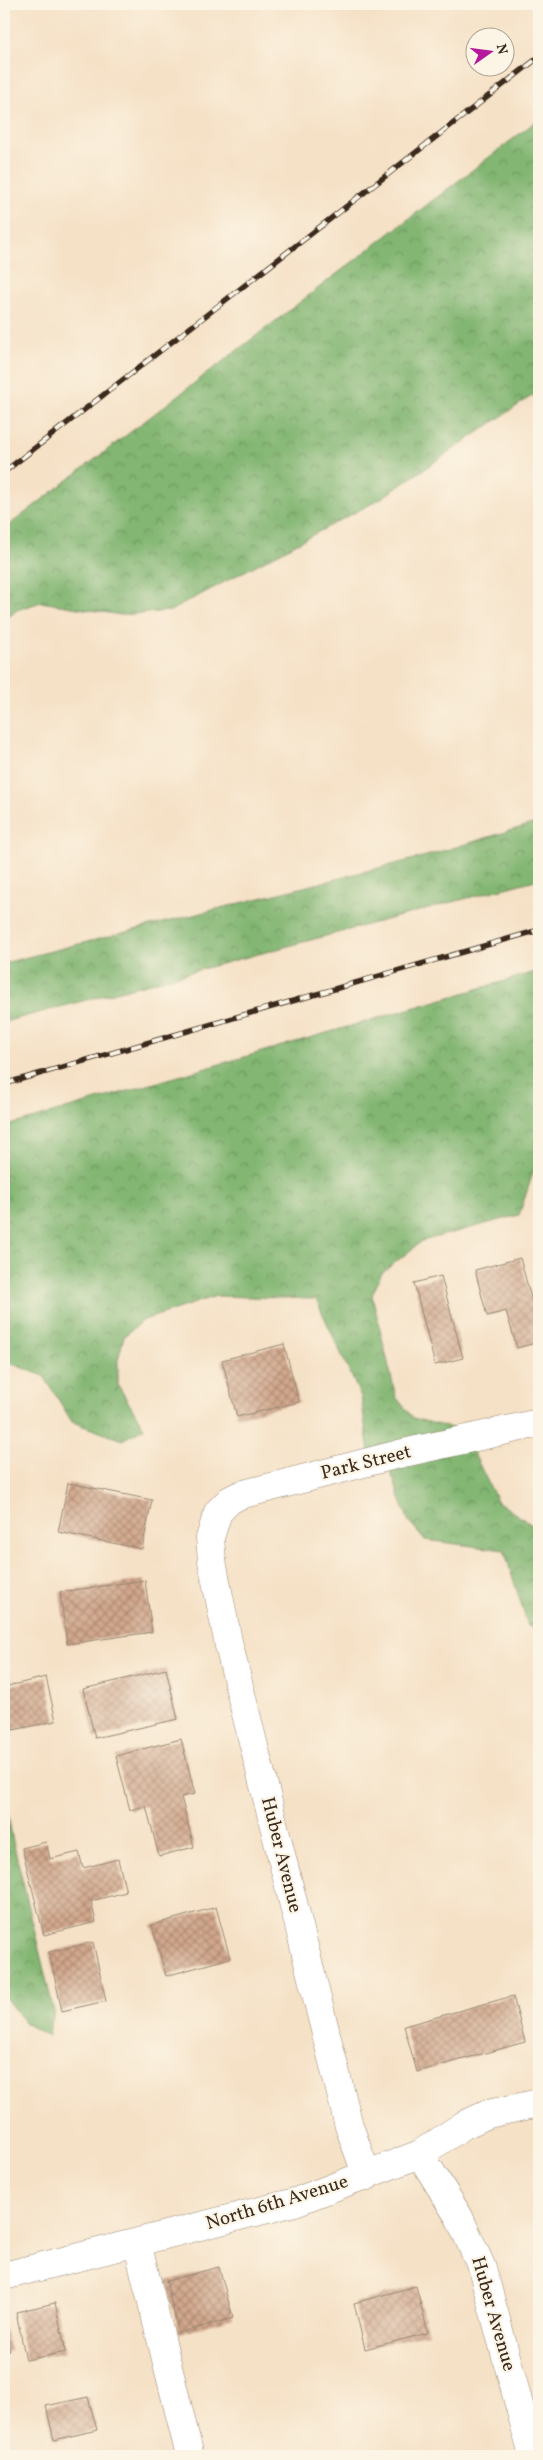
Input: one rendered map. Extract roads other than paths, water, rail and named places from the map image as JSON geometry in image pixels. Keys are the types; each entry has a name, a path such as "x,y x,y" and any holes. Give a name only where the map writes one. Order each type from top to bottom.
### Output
{"street":[{"name":"Park Street","path":"211,1531 218,1512 230,1500 240,1495 399,1454 539,1423"},
{"name":"Huber Avenue","path":"211,1531 212,1561 228,1646 350,2126 367,2176"},
{"name":"North 6th Avenue","path":"4,2276 295,2202 367,2176 420,2154 464,2125 488,2114 539,2103"},
{"name":"Huber Avenue","path":"420,2154 459,2217 482,2268 533,2456"},
{"path":"138,2242 190,2456"}],"railway":[{"path":"4,472 539,57"},
{"path":"4,1084 539,930"}]}
